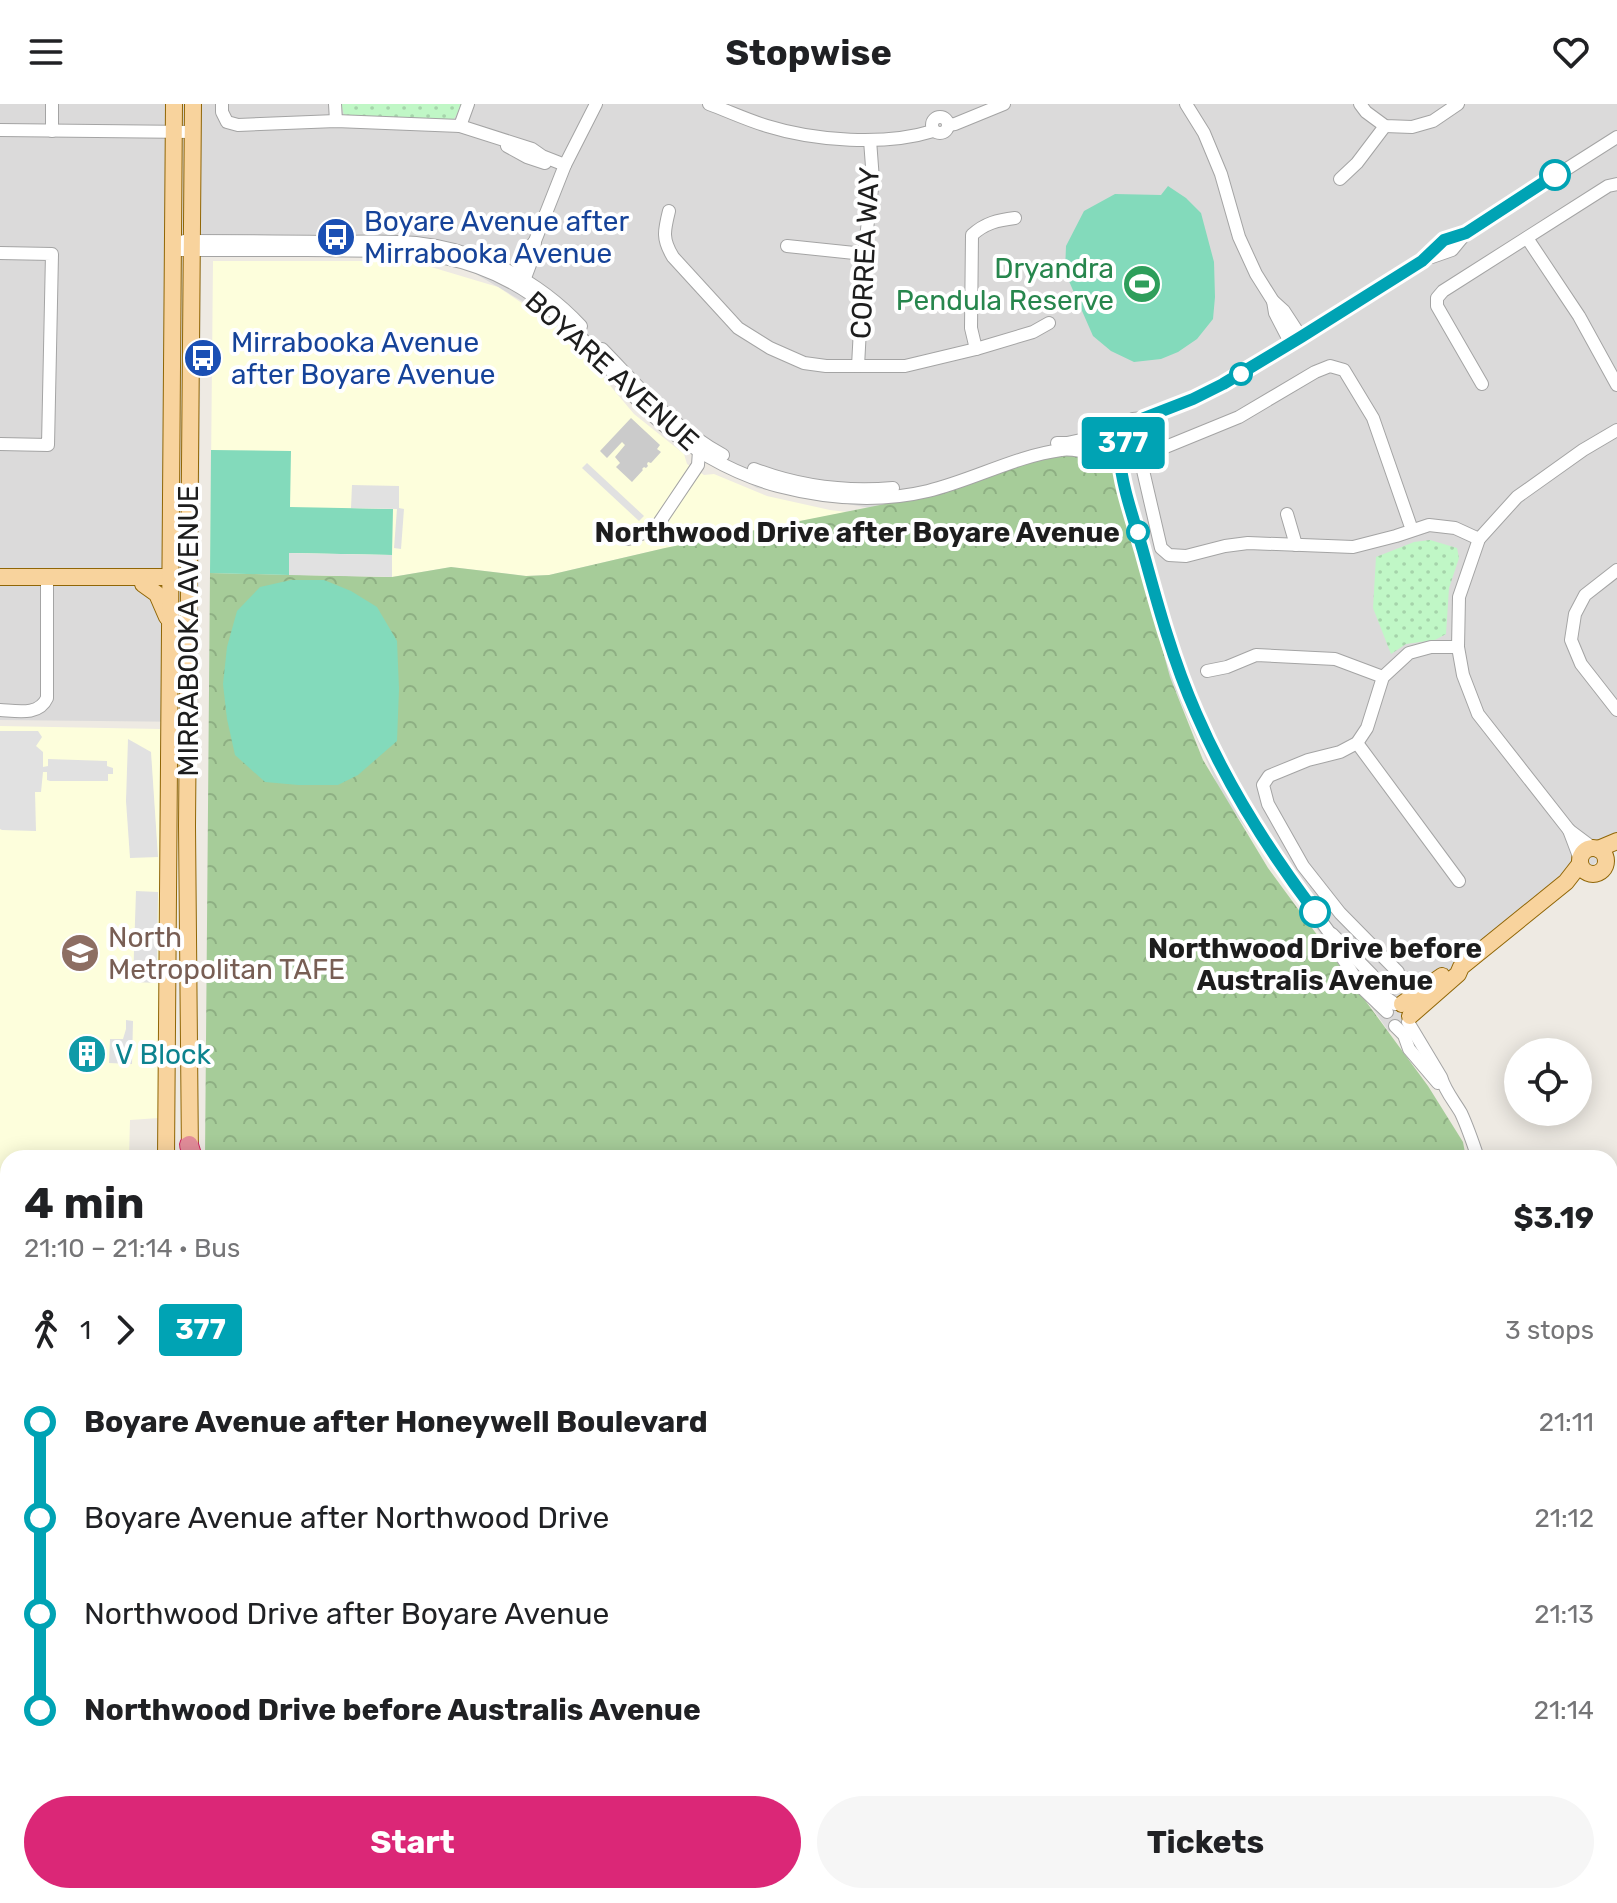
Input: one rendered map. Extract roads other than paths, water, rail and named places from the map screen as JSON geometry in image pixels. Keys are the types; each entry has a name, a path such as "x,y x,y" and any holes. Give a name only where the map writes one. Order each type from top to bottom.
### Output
{"main road":[{"name":"MIRRABOOKA AVENUE","path":"166,1150 174,104"},
{"name":"MIRRABOOKA AVENUE","path":"191,1150 188,748 193,104"},
{"path":"171,491 179,446 183,440 190,440"},
{"path":"126,576 161,565 171,557"},
{"path":"0,580 126,576 189,583"},
{"path":"47,579 143,584 171,580"},
{"path":"143,584 158,595 171,626"},
{"path":"169,748 188,748"},
{"path":"1400,1014 1591,859 1617,843"}],"street":[{"path":"52,104 52,131"},
{"path":"222,104 227,122 238,125 336,121 460,126 499,138 521,155 564,168"},
{"path":"335,104 336,121"},
{"path":"460,126 468,104"},
{"path":"583,127 588,104"},
{"path":"518,281 527,251 535,241 564,168 596,104"},
{"path":"709,104 769,127 819,137 870,140 917,136 935,124"},
{"path":"932,104 935,124 942,133 948,125 1004,104"},
{"path":"1186,104 1204,133 1221,174 1239,237 1256,274 1273,301 1275,313 1296,340"},
{"path":"1360,104 1385,126 1412,127 1433,121 1458,104"},
{"path":"1340,179 1357,163 1385,126"},
{"path":"0,130 192,132"},
{"path":"1118,434 1133,419 1144,418 1193,399 1223,384 1422,261 1452,250 1466,233 1617,137"},
{"name":"CORREA WAY","path":"858,366 864,254 873,180 870,140"},
{"path":"1482,384 1437,306 1437,298 1443,291 1608,186 1617,184"},
{"path":"669,211 664,234 673,257 738,328 770,348 804,363 905,366 1033,332 1049,323"},
{"path":"976,349 971,328 972,235 981,227 998,220 1015,218"},
{"path":"1527,238 1579,316 1617,385"},
{"name":"BOYARE AVENUE","path":"172,246 419,243 490,262 563,308 655,406 696,439 745,466 827,488 864,490 911,486 943,479 1031,449 1090,438"},
{"path":"787,246 864,254"},
{"path":"0,253 52,254 48,445 0,444"},
{"name":"BOYARE AVENUE","path":"518,281 575,330 648,411 699,451 738,471 783,487 829,496 874,498 928,491 1065,449 1091,452"},
{"path":"1412,530 1373,418 1344,370 1330,366 1239,417 1146,455 1142,466 1161,548 1169,555 1186,556 1248,543 1353,547 1396,536 1429,525 1455,528 1479,539"},
{"path":"1118,434 1102,428 1094,433 1089,444 1091,452 1098,459 1107,461 1120,454"},
{"path":"1591,859 1478,714 1463,675 1458,647 1459,597 1479,539 1517,497 1617,430"},
{"path":"1118,434 1124,481 1163,626 1196,715 1238,795 1283,869 1329,932 1372,975 1400,1014 1409,1049 1434,1080 1444,1087 1460,1111 1475,1150"},
{"path":"628,539 652,530 659,523 698,465 699,451"},
{"path":"698,465 713,459"},
{"path":"1107,461 1124,481"},
{"path":"1287,514 1296,545"},
{"path":"1617,570 1585,595 1575,614 1571,640 1581,664 1617,710"},
{"path":"0,710 35,711 43,707 47,698 47,579"},
{"path":"1398,972 1340,913 1303,866 1265,797 1263,785 1269,776 1308,760 1340,752 1357,743 1367,728 1383,677 1409,653 1431,647 1458,647"},
{"path":"1207,671 1227,667 1256,655 1335,659 1383,677"},
{"path":"1357,743 1459,881"}],"place":[{"name":"Boyare Avenue after Mirrabooka Avenue","path":"336,237"},
{"name":"Dryandra Pendula Reserve","path":"1142,284"},
{"name":"Mirrabooka Avenue after Boyare Avenue","path":"203,358"},
{"name":"Northwood Drive after Boyare Avenue","path":"1138,532"},
{"name":"Northwood Drive before Australis Avenue","path":"1315,912"},
{"name":"North Metropolitan TAFE","path":"80,953"},
{"name":"V Block","path":"87,1054"}]}
